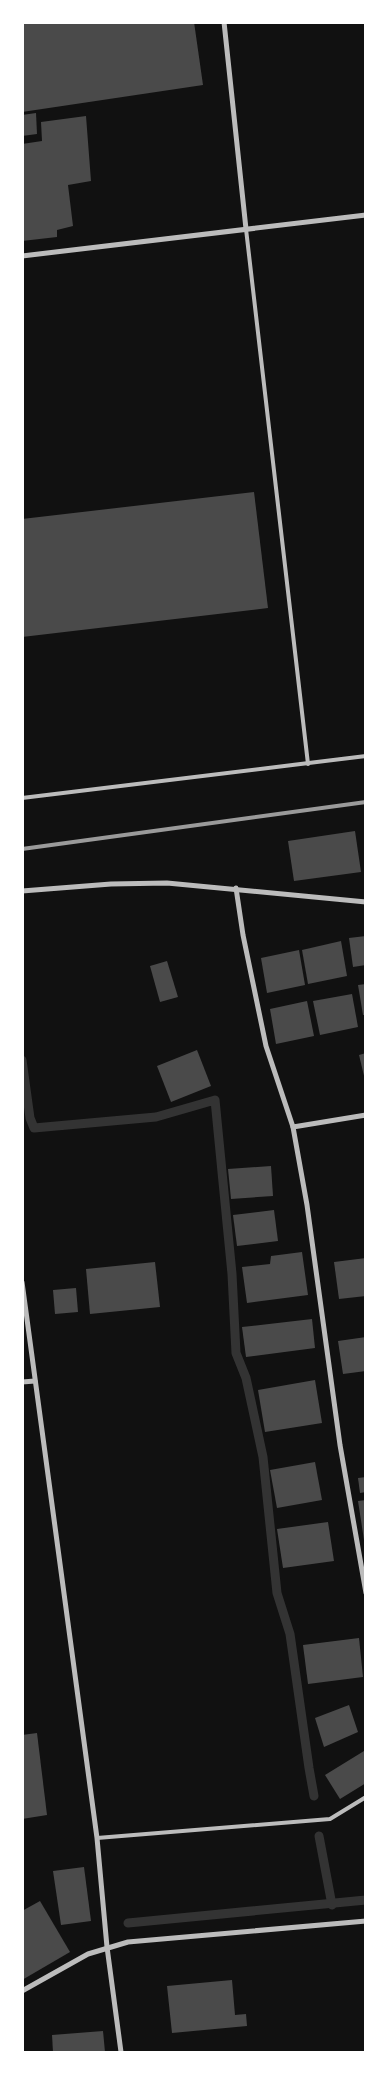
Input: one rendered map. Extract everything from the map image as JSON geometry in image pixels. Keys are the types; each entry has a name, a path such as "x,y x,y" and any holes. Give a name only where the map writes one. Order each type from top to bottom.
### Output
{"street":[{"path":"224,22 246,229"},
{"path":"22,256 366,215"},
{"path":"22,892 111,884 167,883 236,888 366,902"},
{"path":"236,888 243,935 266,1046 293,1127 307,1205 340,1445 366,1593"},
{"path":"293,1127 366,1115"},
{"path":"22,1282 97,1838 107,1947 121,2052"},
{"path":"22,1382 35,1381"},
{"path":"22,1991 88,1954 128,1942 366,1921"}],"lane":[{"path":"246,229 308,764"},
{"path":"22,798 366,756"},
{"path":"97,1838 330,1819 366,1797"}],"building":[{"path":"22,22 194,22 203,85 22,112"},
{"path":"36,113 37,134 22,136 22,115"},
{"path":"86,116 91,181 68,185 73,226 57,230 57,237 22,241 22,144 42,141 41,122"},
{"path":"254,492 268,608 22,637 22,519"},
{"path":"355,831 361,872 294,881 288,841"},
{"path":"366,936 366,965 353,967 349,938"},
{"path":"341,941 347,976 308,984 302,950"},
{"path":"299,950 305,985 267,993 261,958"},
{"path":"167,961 178,997 160,1002 150,966"},
{"path":"366,984 366,1015 363,1015 358,985"},
{"path":"352,994 358,1027 320,1035 313,1001"},
{"path":"307,1001 314,1036 276,1044 270,1009"},
{"path":"197,1050 211,1086 171,1102 157,1066"},
{"path":"366,1053 366,1080 365,1080 359,1055"},
{"path":"271,1166 273,1196 231,1199 228,1169"},
{"path":"274,1210 278,1241 237,1246 233,1215"},
{"path":"302,1252 308,1295 247,1303 242,1267 270,1264 271,1256"},
{"path":"366,1258 366,1296 339,1299 334,1262"},
{"path":"155,1262 160,1307 90,1314 86,1269"},
{"path":"76,1288 78,1312 55,1314 53,1290"},
{"path":"312,1319 315,1348 246,1357 242,1327"},
{"path":"366,1337 366,1371 343,1374 338,1341"},
{"path":"315,1380 322,1423 265,1432 258,1390"},
{"path":"315,1462 322,1500 277,1508 270,1470"},
{"path":"366,1477 366,1492 360,1493 358,1478"},
{"path":"366,1500 366,1540 364,1540 358,1501"},
{"path":"328,1522 334,1561 283,1568 277,1529"},
{"path":"359,1638 363,1677 308,1684 303,1645"},
{"path":"349,1705 358,1732 324,1747 315,1718"},
{"path":"37,1733 47,1815 22,1819 22,1735"},
{"path":"364,1751 366,1753 366,1783 340,1799 325,1775"},
{"path":"84,1867 91,1921 61,1925 53,1871"},
{"path":"40,1901 70,1952 22,1980 22,1911"},
{"path":"232,1980 235,2015 246,2014 247,2026 172,2033 167,1986"},
{"path":"103,2031 105,2052 53,2052 52,2035"}],"waterway":[{"path":"22,1060 30,1118 34,1128 156,1117 215,1100 232,1274 236,1353 246,1378 263,1457 277,1593 290,1634 314,1796"},
{"path":"319,1836 332,1905"},
{"path":"128,1923 366,1900"}],"railway":[{"path":"22,849 366,802"}]}
